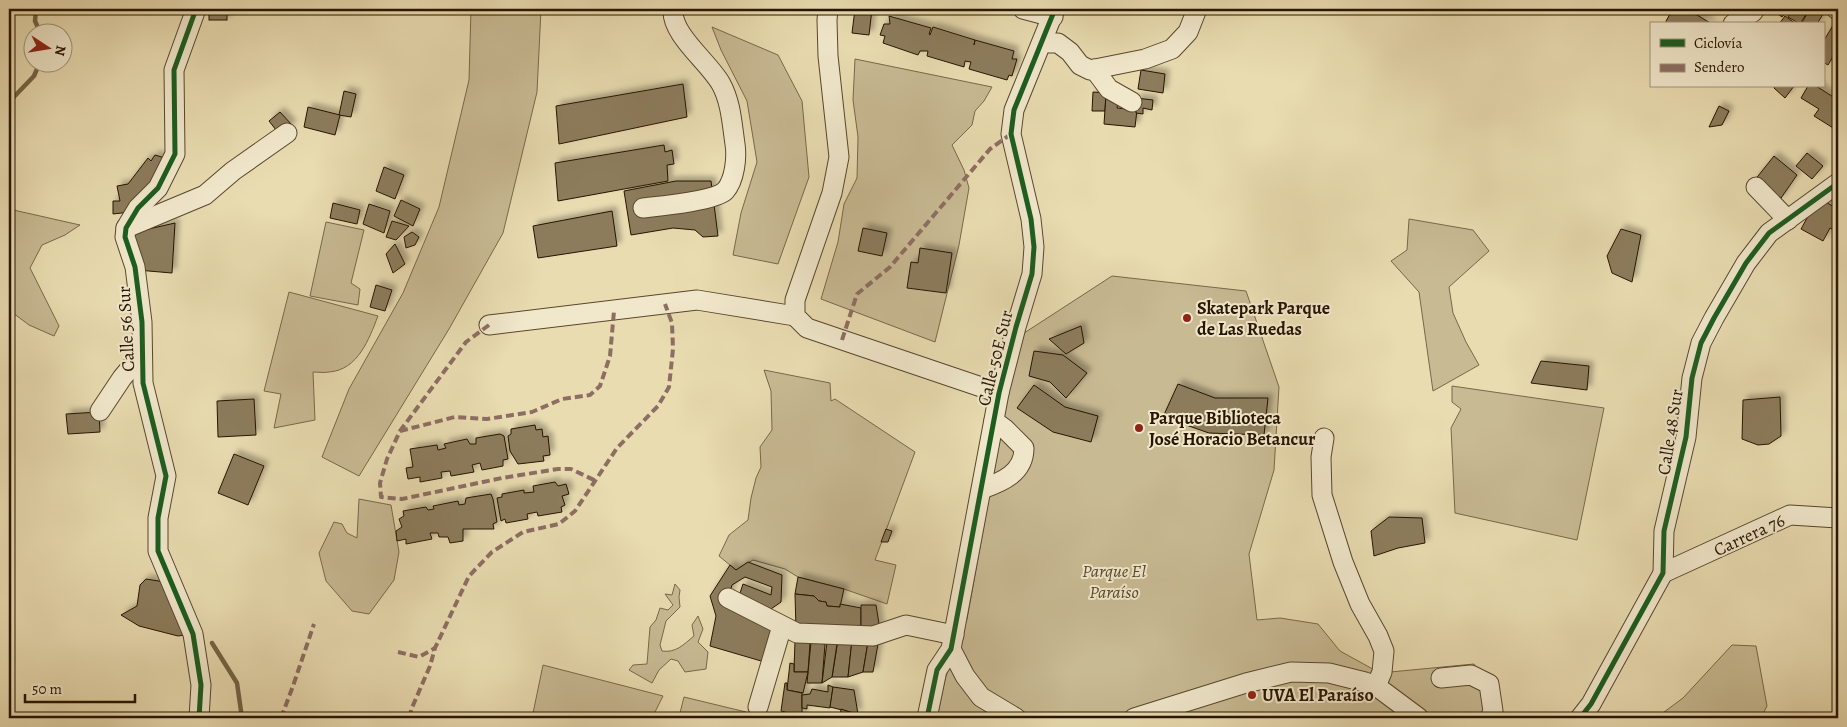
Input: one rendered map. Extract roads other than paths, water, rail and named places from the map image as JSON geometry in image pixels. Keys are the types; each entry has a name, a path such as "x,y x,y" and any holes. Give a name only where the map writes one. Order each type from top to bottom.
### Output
{"street":[{"path":"126,228 138,208 158,188 175,154 174,70 196,9"},
{"path":"643,208 709,198 724,191 732,177 736,153 730,108 721,84 680,31 672,17 673,9"},
{"path":"795,316 795,300 832,193 839,157 828,56 828,9"},
{"path":"1023,9 1054,13"},
{"path":"1044,39 1049,43 1058,43 1070,52 1080,66 1090,70 1145,59 1172,49 1188,32 1197,9"},
{"path":"1736,22 1755,9"},
{"name":"Calle 50E Sur","path":"928,718 937,670 952,642 999,393 1032,274 1034,247 1031,219 1011,134 1014,110 1054,13"},
{"path":"1094,69 1110,89 1132,102"},
{"path":"126,228 205,195 233,171 287,134"},
{"name":"Calle 48 Sur","path":"1580,718 1591,704 1663,574 1664,531 1686,437 1692,378 1701,343 1746,263 1769,233 1838,183"},
{"path":"1756,187 1788,220"},
{"name":"Calle 56 Sur","path":"126,228 125,237 135,267 142,322 143,383 166,476 158,518 158,551 193,634 201,684 199,718"},
{"path":"489,324 697,300 795,316 807,328 999,393"},
{"path":"100,411 122,378 142,354"},
{"path":"982,490 1003,481 1017,469 1024,458 1024,448 994,421"},
{"path":"1324,438 1321,457 1322,495 1343,562 1360,604 1384,651 1384,666 1376,686"},
{"name":"Carrera 76","path":"1663,574 1790,515 1838,518"},
{"path":"728,598 797,634 873,636 906,625 952,642 965,676 981,697 1016,718"},
{"path":"758,707 782,626"},
{"path":"1134,718 1246,683 1291,672 1329,673 1365,682 1376,686 1419,718"},
{"path":"1441,678 1471,675 1489,684 1493,711 1490,718"}],"waterway":[{"path":"35,22 36,9"},
{"path":"9,102 36,72"},
{"path":"212,643 237,683 242,718"}],"place":[{"name":"Skatepark Parque de Las Ruedas","path":"1187,318"},
{"name":"Parque Biblioteca José Horacio Betancur","path":"1139,428"},
{"name":"UVA El Paraíso","path":"1252,695"}],"park label":[{"name":"Parque El Paraíso","path":"1114,581"}]}
